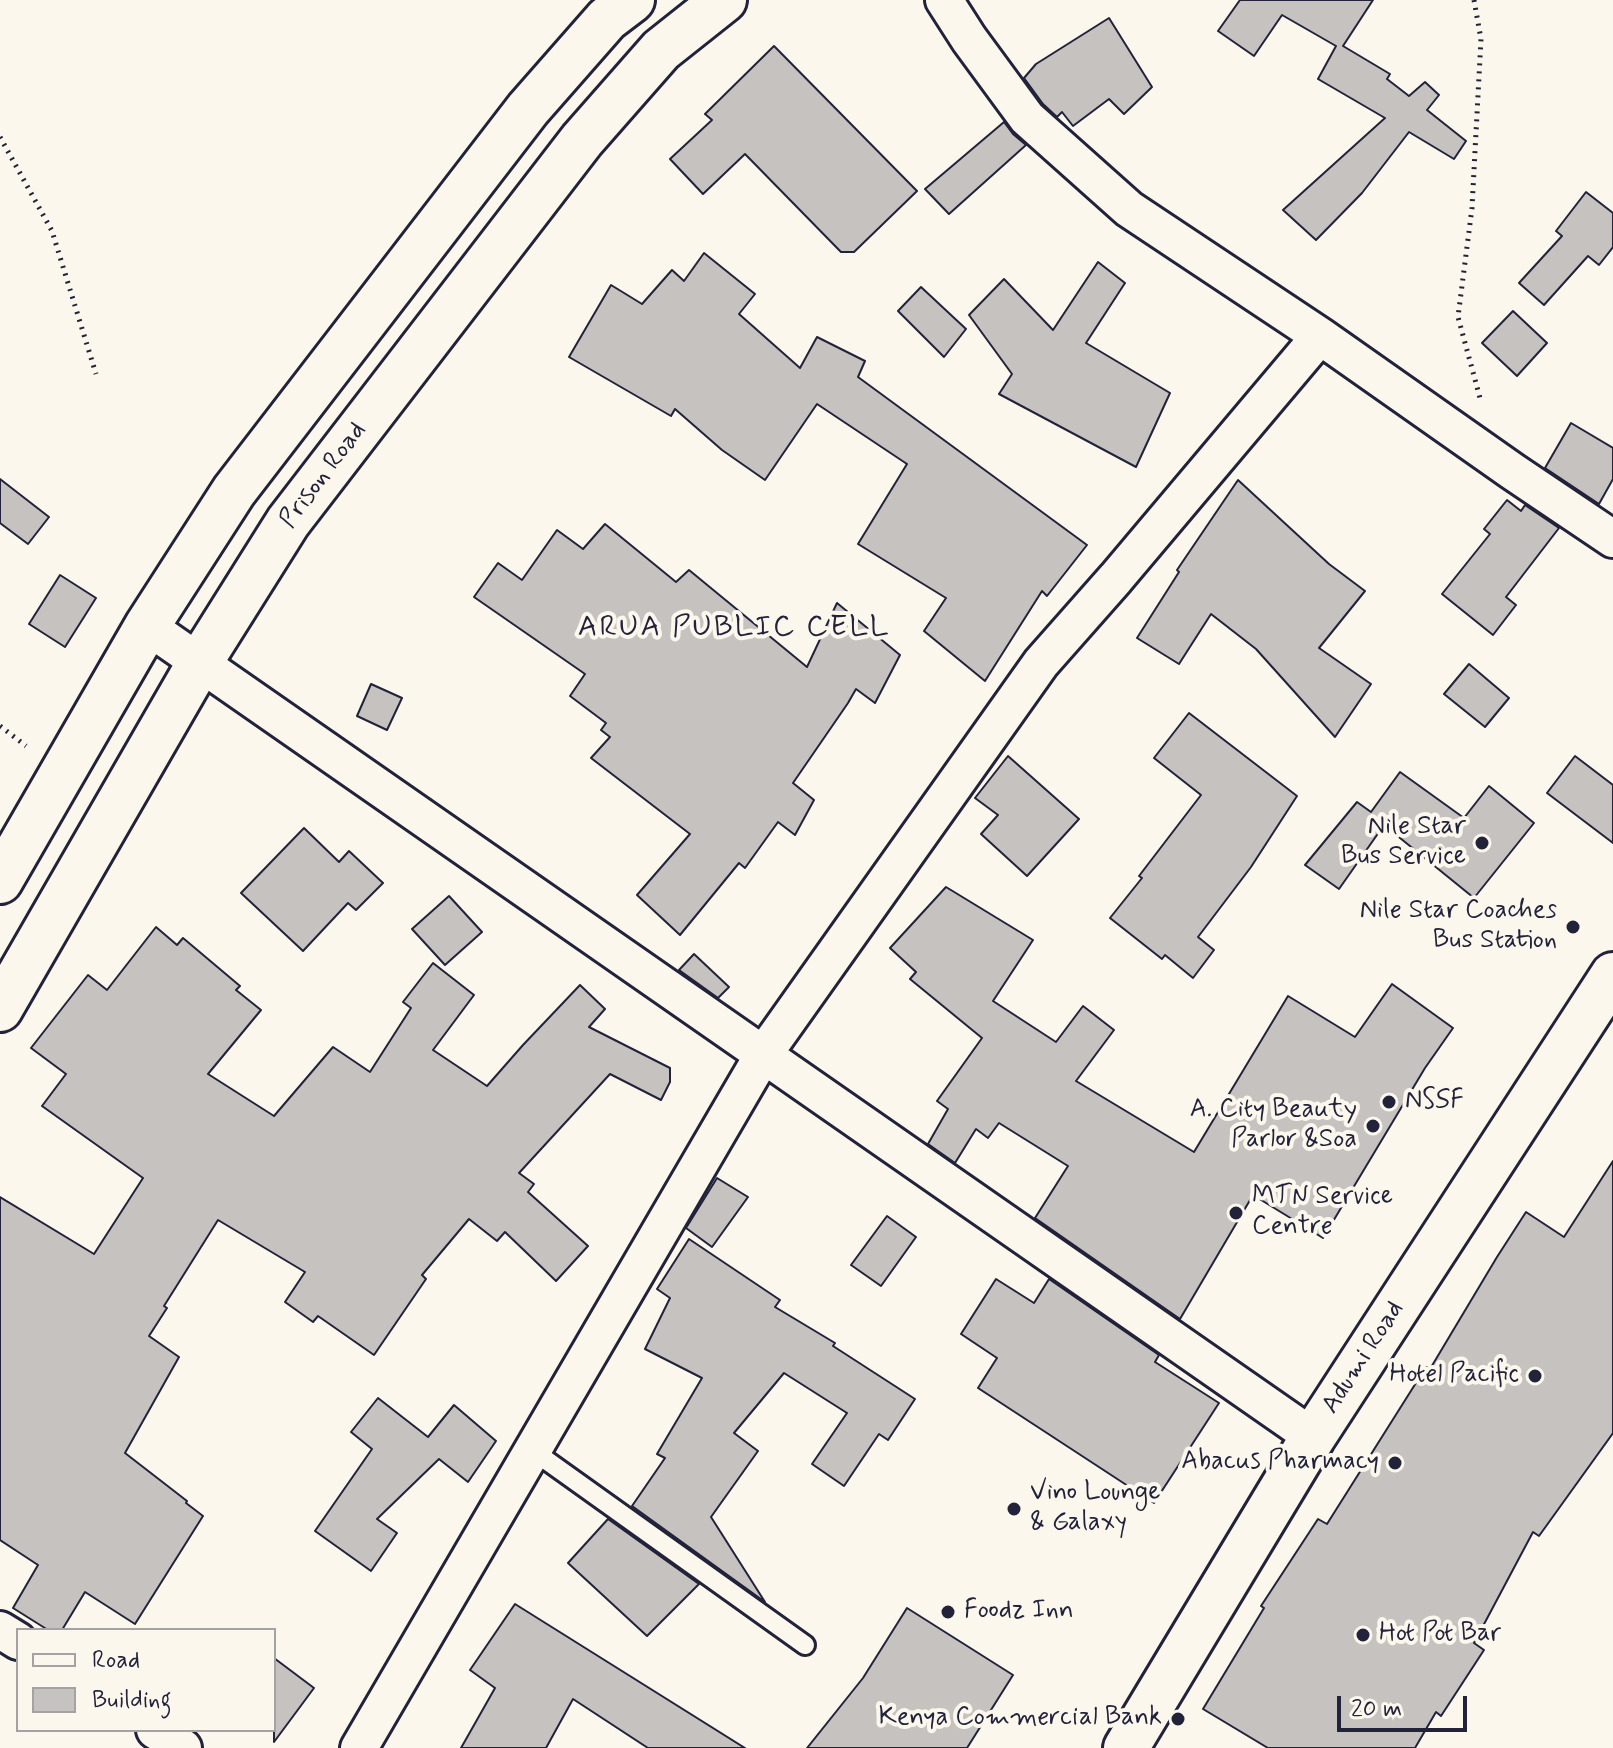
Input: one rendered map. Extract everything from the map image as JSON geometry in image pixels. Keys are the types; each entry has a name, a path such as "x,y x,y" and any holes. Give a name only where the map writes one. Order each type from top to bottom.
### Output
{"street":[{"path":"0,881 147,626 234,491 518,121 607,19 632,0"},
{"name":"Prison Road","path":"0,1009 200,662 288,522 582,140 661,50 724,0"},
{"path":"944,0 1027,118 1129,209 1320,336 1613,539"},
{"path":"359,1748 763,1055 1041,663 1320,336"},
{"path":"147,626 1313,1437"},
{"name":"Adumi Road","path":"1126,1748 1313,1437 1613,975"},
{"path":"158,1732 183,1748"}],"lane":[{"path":"532,1450 805,1645"}],"path":[{"path":"1474,0 1481,39 1472,208 1458,317 1481,400"},
{"path":"0,137 52,231 96,374"},
{"path":"0,726 26,746"}],"building":[{"path":"1240,0 1373,0 1343,46 1390,74 1387,79 1409,96 1425,82 1439,95 1427,110 1466,141 1454,159 1409,132 1362,193 1316,240 1283,210 1385,118 1318,79 1336,46 1282,15 1254,56 1218,31"},
{"path":"1109,18 1152,87 1124,114 1109,99 1073,126 1062,112 1057,117 1043,104 1024,78 1036,64"},
{"path":"774,46 917,191 854,252 841,252 745,154 703,194 670,159 712,120 705,114"},
{"path":"1004,122 1026,145 949,214 925,189"},
{"path":"1586,192 1613,213 1613,247 1599,265 1588,256 1544,305 1519,283 1562,236 1556,231"},
{"path":"704,253 755,294 739,314 800,368 817,337 865,361 858,377 1087,545 1047,596 1042,591 985,681 924,631 946,598 858,544 907,464 817,404 765,480 722,450 675,409 671,416 569,357 611,285 642,304 672,270 684,281"},
{"path":"1098,262 1125,283 1086,343 1170,393 1136,467 999,394 1012,374 969,315 1004,279 1053,330"},
{"path":"921,287 966,329 944,357 898,311"},
{"path":"1513,311 1547,343 1517,376 1482,343"},
{"path":"1571,423 1613,448 1613,479 1599,504 1545,468"},
{"path":"0,479 49,517 28,544 0,523"},
{"path":"1238,480 1329,564 1365,591 1319,648 1371,684 1335,737 1256,649 1211,614 1179,664 1137,638 1179,572 1177,570"},
{"path":"1507,500 1521,511 1525,505 1559,528 1506,597 1516,605 1493,635 1442,594 1490,534 1484,529"},
{"path":"605,524 676,582 689,570 807,667 837,603 900,655 875,703 856,689 793,783 814,800 795,835 778,822 745,868 739,863 680,935 637,895 690,834 591,758 610,737 601,730 606,723 570,696 585,674 474,597 498,563 522,580 557,530 583,549"},
{"path":"60,575 96,598 65,647 29,624"},
{"path":"1469,664 1509,698 1485,727 1444,694"},
{"path":"371,684 402,698 387,730 357,716"},
{"path":"1189,713 1297,796 1251,867 1198,937 1214,950 1193,978 1165,955 1162,959 1110,918 1201,795 1154,758"},
{"path":"1008,756 1079,819 1027,876 981,834 998,815 975,798"},
{"path":"1575,756 1613,785 1613,843 1547,793"},
{"path":"1400,772 1464,818 1489,786 1534,823 1474,898 1384,825 1339,889 1305,865 1357,802 1371,812"},
{"path":"304,828 339,862 349,851 383,883 356,910 348,903 303,951 241,893"},
{"path":"946,887 1033,940 993,1001 1056,1042 1083,1006 1114,1030 1076,1081 1194,1152 1288,996 1355,1037 1392,984 1453,1028 1425,1068 1323,1238 1253,1195 1180,1319 1035,1218 1068,1166 999,1123 988,1138 976,1129 955,1163 928,1144 948,1109 937,1101 982,1038 910,979 916,972 890,948"},
{"path":"449,896 482,932 445,965 412,929"},
{"path":"156,927 177,945 183,938 240,986 236,990 261,1010 208,1074 274,1116 333,1047 370,1072 411,1008 403,1002 433,963 474,995 433,1050 487,1086 580,985 605,1009 589,1027 670,1068 670,1082 661,1100 610,1074 519,1173 534,1184 528,1192 588,1246 556,1281 505,1232 497,1241 469,1219 422,1275 426,1279 374,1355 318,1316 313,1322 285,1302 305,1272 218,1220 164,1306 167,1308 149,1336 179,1357 125,1453 203,1516 135,1624 85,1592 63,1628 45,1628 13,1608 38,1565 0,1540 0,1197 94,1254 143,1178 42,1106 66,1074 31,1048 88,975 107,990"},
{"path":"694,954 729,987 718,998 679,970"},
{"path":"1613,1161 1613,1433 1539,1536 1533,1532 1474,1643 1484,1650 1441,1716 1436,1712 1415,1748 1268,1748 1203,1709 1264,1608 1261,1606 1318,1519 1327,1524 1426,1367 1430,1369 1526,1212 1564,1237"},
{"path":"717,1178 748,1197 712,1247 686,1228"},
{"path":"887,1216 916,1237 881,1286 851,1265"},
{"path":"689,1239 780,1300 775,1307 835,1343 833,1346 915,1399 888,1440 879,1434 844,1486 812,1464 847,1413 784,1373 734,1433 758,1451 711,1517 765,1602 632,1506 665,1458 657,1454 702,1378 645,1349 670,1298 657,1289"},
{"path":"996,1279 1034,1303 1049,1279 1159,1355 1155,1362 1219,1403 1154,1503 978,1388 997,1358 961,1334"},
{"path":"378,1398 428,1437 454,1405 496,1441 468,1482 439,1459 377,1519 397,1533 371,1571 315,1531 372,1449 351,1432"},
{"path":"608,1519 699,1584 647,1636 568,1563"},
{"path":"515,1604 745,1748 648,1748 573,1699 546,1748 461,1748 495,1688 470,1670"},
{"path":"907,1608 1013,1675 967,1748 807,1748 863,1678"},
{"path":"276,1660 314,1688 274,1742 276,1732"}],"place":[{"name":"Nile Star Bus Service","path":"1482,843"},
{"name":"Nile Star Coaches Bus Station","path":"1573,927"},
{"name":"NSSF","path":"1389,1102"},
{"name":"A. City Beauty Parlor &Soa","path":"1373,1126"},
{"name":"MTN Service Centre","path":"1236,1213"},
{"name":"Hotel Pacific","path":"1535,1376"},
{"name":"Abacus Pharmacy","path":"1395,1463"},
{"name":"Vino Lounge & Galaxy","path":"1014,1509"},
{"name":"Foodz Inn","path":"948,1612"},
{"name":"Hot Pot Bar","path":"1363,1635"},
{"name":"Kenya Commercial Bank","path":"1178,1719"}],"district":[{"name":"ARUA PUBLIC CELL","path":"734,629"}]}
